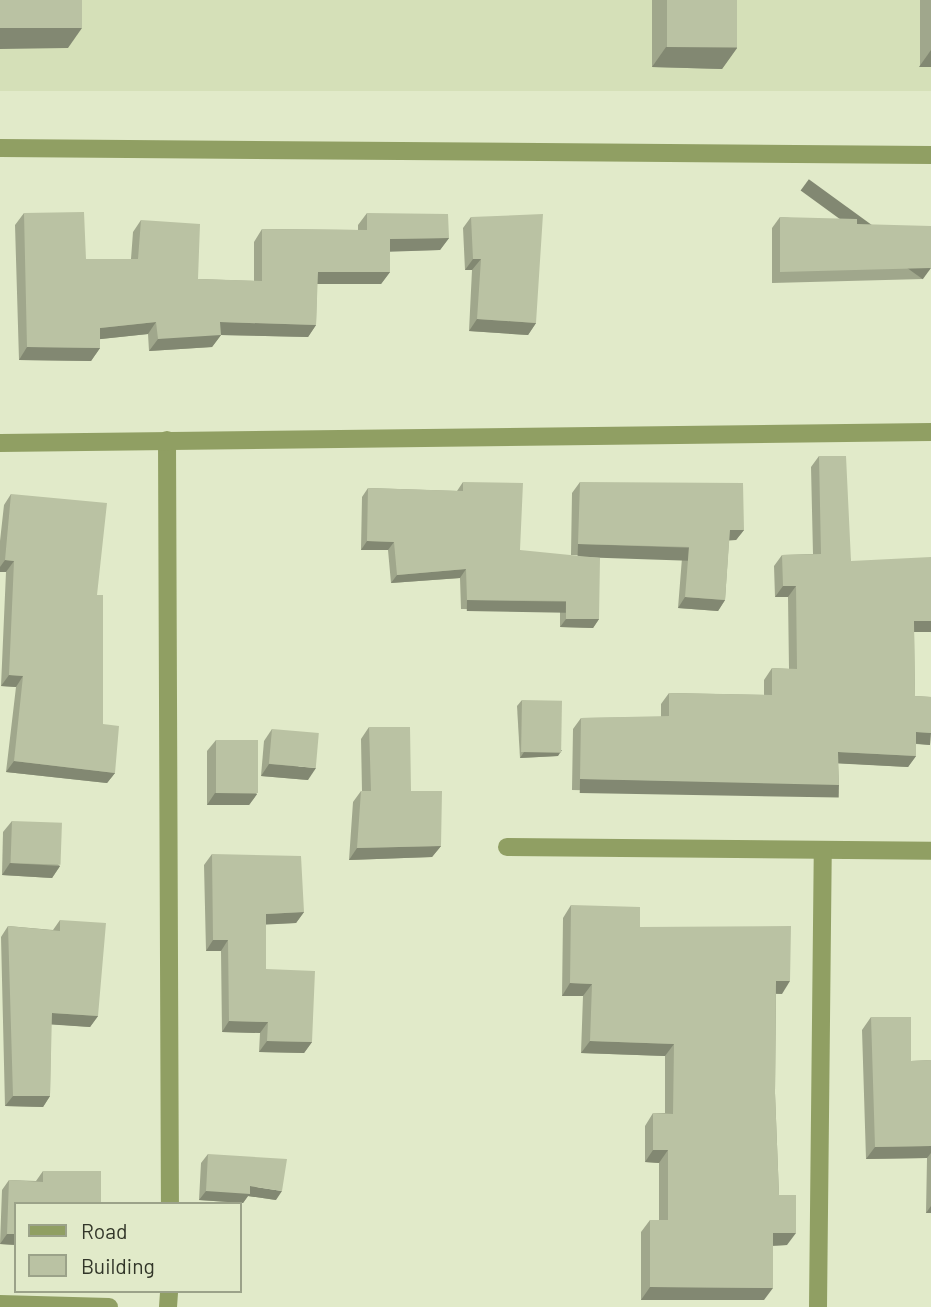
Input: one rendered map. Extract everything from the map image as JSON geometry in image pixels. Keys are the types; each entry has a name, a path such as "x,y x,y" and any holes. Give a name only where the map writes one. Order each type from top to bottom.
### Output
{"street":[{"path":"0,148 931,155"},
{"path":"0,443 931,432"},
{"path":"167,440 170,1202"},
{"path":"507,847 931,851"},
{"path":"818,1307 823,850"},
{"path":"0,1304 109,1307"}],"shaded area":[{"path":"0,0 931,0 931,91 0,91"}],"building":[{"path":"0,0 82,0 82,28 0,28"},
{"path":"667,0 737,0 737,47 667,47"},
{"path":"84,212 86,259 138,259 141,220 200,224 198,279 262,281 262,229 367,230 367,213 448,214 449,238 390,239 390,272 318,272 316,325 220,322 221,335 158,339 156,322 100,328 100,348 27,347 24,213"},
{"path":"543,214 536,323 477,319 481,259 473,259 471,217"},
{"path":"780,217 857,219 857,224 931,226 931,268 780,272"},
{"path":"819,456 846,456 851,561 931,557 931,621 914,621 915,696 931,697 931,733 916,732 916,756 838,752 839,785 580,779 581,718 669,716 669,693 772,695 772,668 797,669 796,586 783,586 782,555 821,554"},
{"path":"463,482 523,483 520,550 600,558 599,619 566,619 566,601 467,600 466,569 397,575 394,542 367,541 368,488 463,491"},
{"path":"580,482 743,483 744,530 730,530 725,600 685,597 689,547 578,544"},
{"path":"11,494 107,503 97,595 103,595 103,724 119,726 115,773 14,761 23,676 9,675 14,561 5,560"},
{"path":"522,700 562,701 561,753 521,752"},
{"path":"369,727 410,727 411,791 442,791 441,846 357,848 361,791 371,791"},
{"path":"272,729 319,733 316,768 269,764"},
{"path":"216,740 258,740 258,793 216,793"},
{"path":"12,821 62,823 61,865 11,863"},
{"path":"212,854 301,856 304,912 266,914 266,969 315,971 312,1042 267,1041 268,1022 229,1021 228,940 213,940"},
{"path":"571,905 640,907 640,927 791,926 790,981 776,981 775,1093 779,1195 796,1195 796,1233 773,1233 773,1288 650,1287 650,1220 668,1220 668,1150 653,1150 653,1113 673,1114 674,1044 590,1041 592,984 570,983"},
{"path":"60,920 106,923 98,1016 52,1013 50,1096 13,1096 8,926 60,931"},
{"path":"871,1017 911,1017 911,1061 931,1060 931,1146 875,1147"},
{"path":"208,1154 287,1159 282,1191 250,1186 250,1194 206,1191"},
{"path":"43,1171 101,1171 101,1202 14,1202 14,1234 7,1234 9,1180 43,1182"}]}
